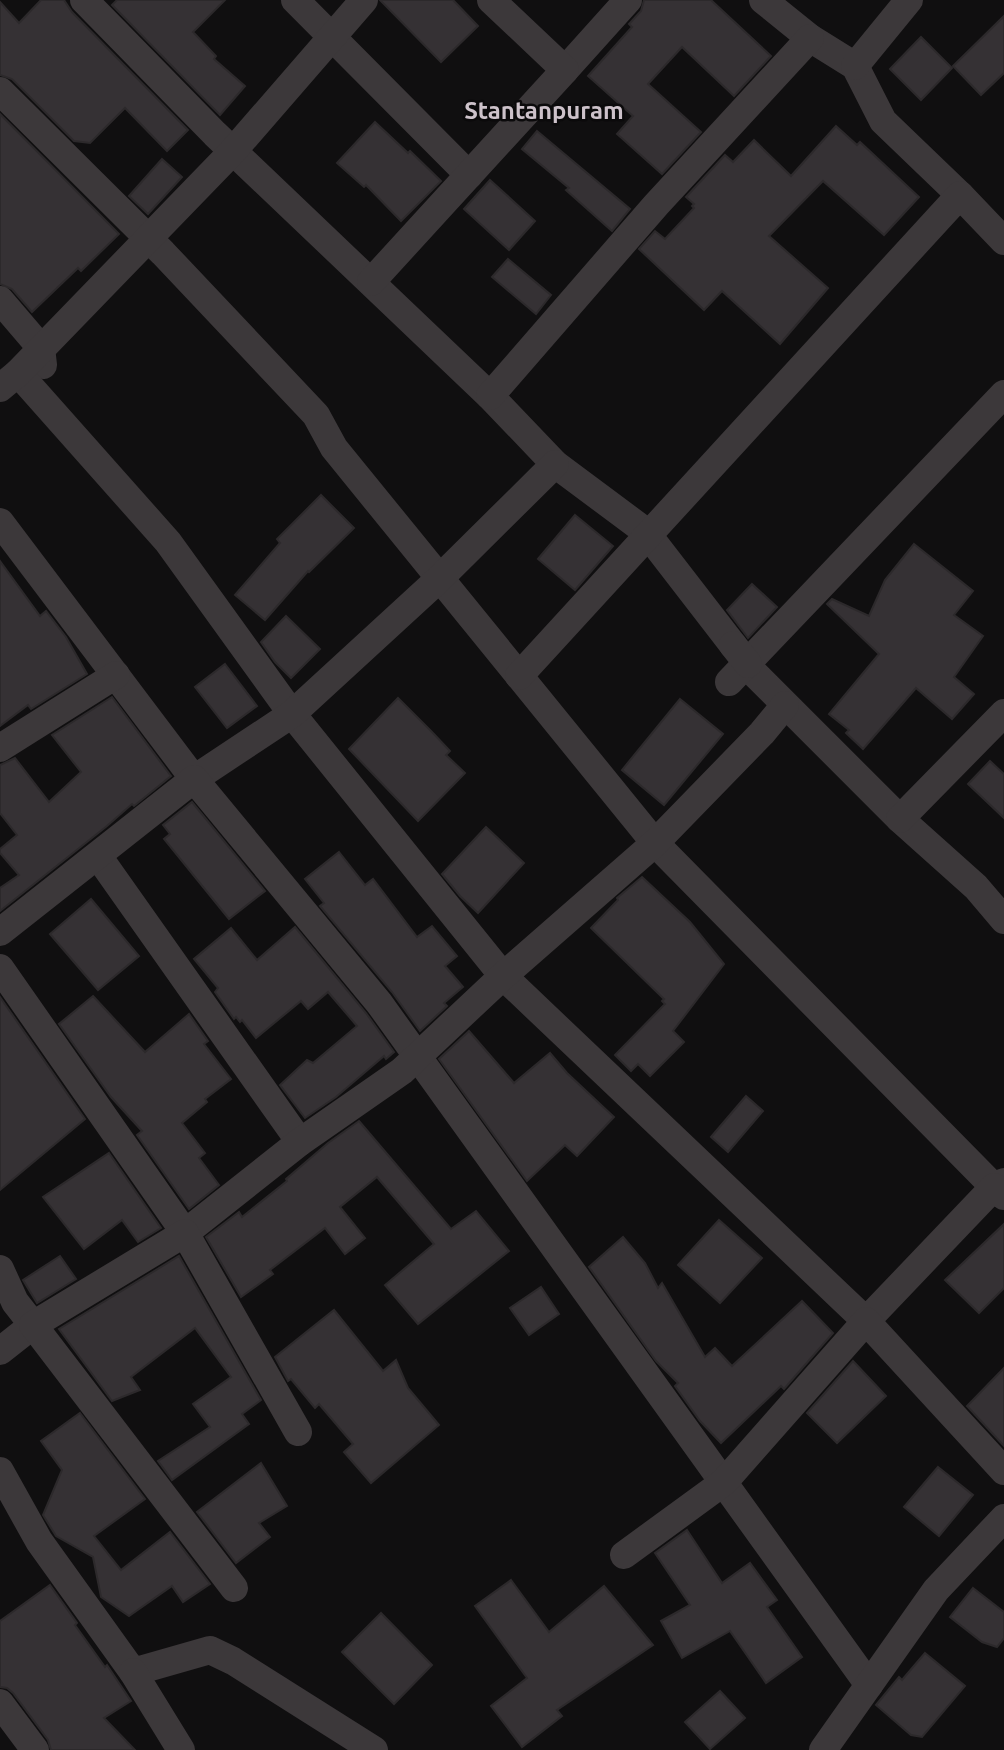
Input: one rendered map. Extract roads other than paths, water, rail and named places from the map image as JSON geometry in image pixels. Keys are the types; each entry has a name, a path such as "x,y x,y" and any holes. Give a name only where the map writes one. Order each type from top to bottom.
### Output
{"street":[{"path":"84,0 233,151 490,396 555,464 645,531 739,664 785,705 900,819 976,887 1004,920"},
{"path":"295,0 468,175"},
{"path":"364,0 233,151 9,381 52,413 168,542 292,713 503,976 866,1321 1004,1471"},
{"path":"491,0 565,70"},
{"path":"371,282 628,0"},
{"path":"764,0 810,38 855,66 883,121 1004,241"},
{"path":"855,66 909,0"},
{"path":"490,396 656,205 810,38"},
{"path":"0,90 148,239 316,415 334,448 655,843 1001,1188 866,1321 724,1482 624,1555"},
{"path":"519,676 960,195"},
{"path":"0,300 41,348 52,413"},
{"path":"739,664 1004,394"},
{"path":"0,932 194,779 292,713 439,579 555,464"},
{"path":"0,522 194,779 379,1003 869,1685"},
{"path":"0,748 116,676"},
{"path":"0,1351 33,1325 185,1233 300,1142 402,1071 503,976 655,843 762,733 785,705"},
{"path":"900,819 1004,713"},
{"path":"98,856 300,1142"},
{"path":"0,968 185,1233 298,1432"},
{"path":"0,1269 15,1302 234,1588"},
{"path":"0,1471 39,1541 133,1672 181,1750"},
{"path":"823,1750 936,1590 1004,1518"},
{"path":"133,1672 210,1650 233,1661 374,1750"},
{"path":"0,1703 35,1750"}],"district":[{"name":"Stantanpuram","path":"544,110"}]}
